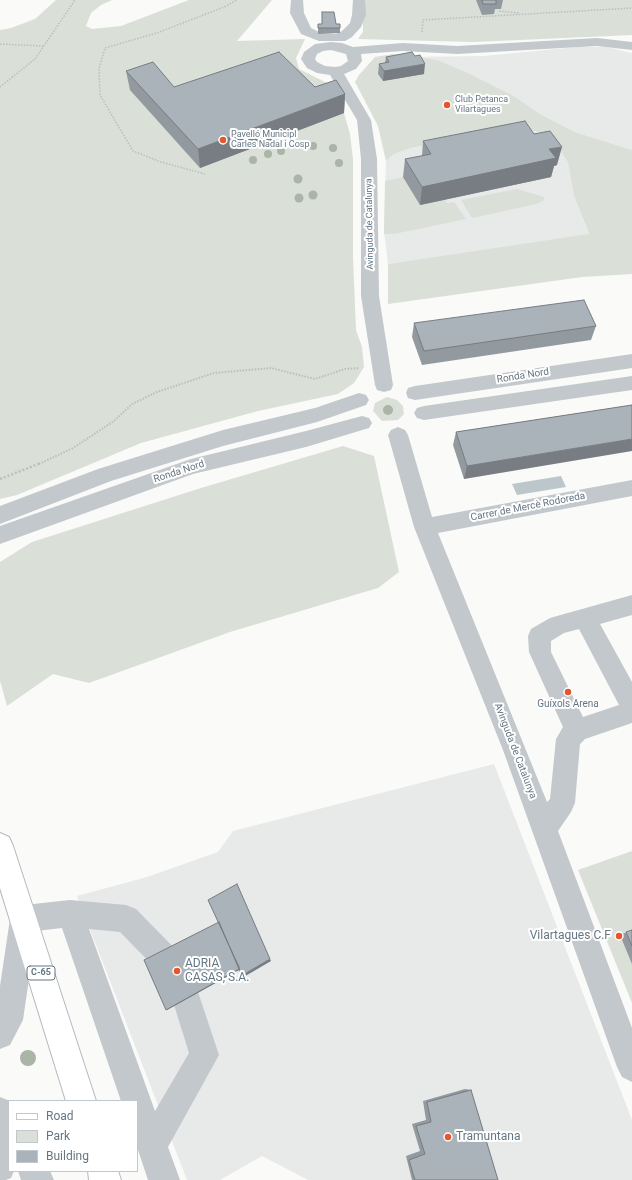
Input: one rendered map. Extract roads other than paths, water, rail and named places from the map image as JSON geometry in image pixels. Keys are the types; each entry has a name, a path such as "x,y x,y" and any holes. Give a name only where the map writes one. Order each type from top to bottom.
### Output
{"main road":[{"name":"C-65","path":"0,846 81,1100"}],"street":[{"path":"296,0 297,13 306,31 343,45 355,56 355,61 351,66 344,70 335,71 322,70 312,65 308,58 311,52 313,40 319,37"},
{"path":"343,45 347,34 356,24 359,15 360,0"},
{"path":"311,52 320,47 343,45 457,50 597,42 632,46"},
{"name":"Avinguda de Catalunya","path":"335,71 364,120 369,159 371,243 370,296 384,385"},
{"name":"Ronda Nord","path":"415,393 632,361"},
{"path":"384,385 395,385 406,388 415,393 424,406 424,414 632,383"},
{"name":"Ronda Nord","path":"0,515 105,475 223,438 317,416 359,400 369,390 384,385"},
{"path":"359,400 358,415 380,432"},
{"name":"Ronda Nord","path":"0,535 191,467 306,439 416,428 422,421 424,414"},
{"name":"Avinguda de Catalunya","path":"380,432 425,527 515,750 632,1067"},
{"name":"Carrer de Mercè Rodoreda","path":"425,527 632,488"},
{"path":"577,730 540,652 540,636 558,625 632,605"},
{"path":"585,618 632,705"},
{"path":"544,828 562,803 568,739 577,730 632,712"},
{"path":"70,913 136,1100"},
{"path":"0,1035 9,1020 24,919 70,913 126,919 177,971 204,1055 152,1145"},
{"path":"138,1105 164,1180"},
{"path":"0,1112 8,1130"},
{"path":"0,1168 8,1147"}],"place":[{"name":"Club Petanca Vilartagues","path":"447,105"},
{"name":"Pavelló Municipl Carles Nadal i Cosp","path":"223,140"},
{"name":"Guíxols Arena","path":"568,692"},
{"name":"Vilartagues C.F","path":"619,936"},
{"name":"ADRIA CASAS, S.A.","path":"177,971"},
{"name":"Tramuntana","path":"448,1137"}]}
